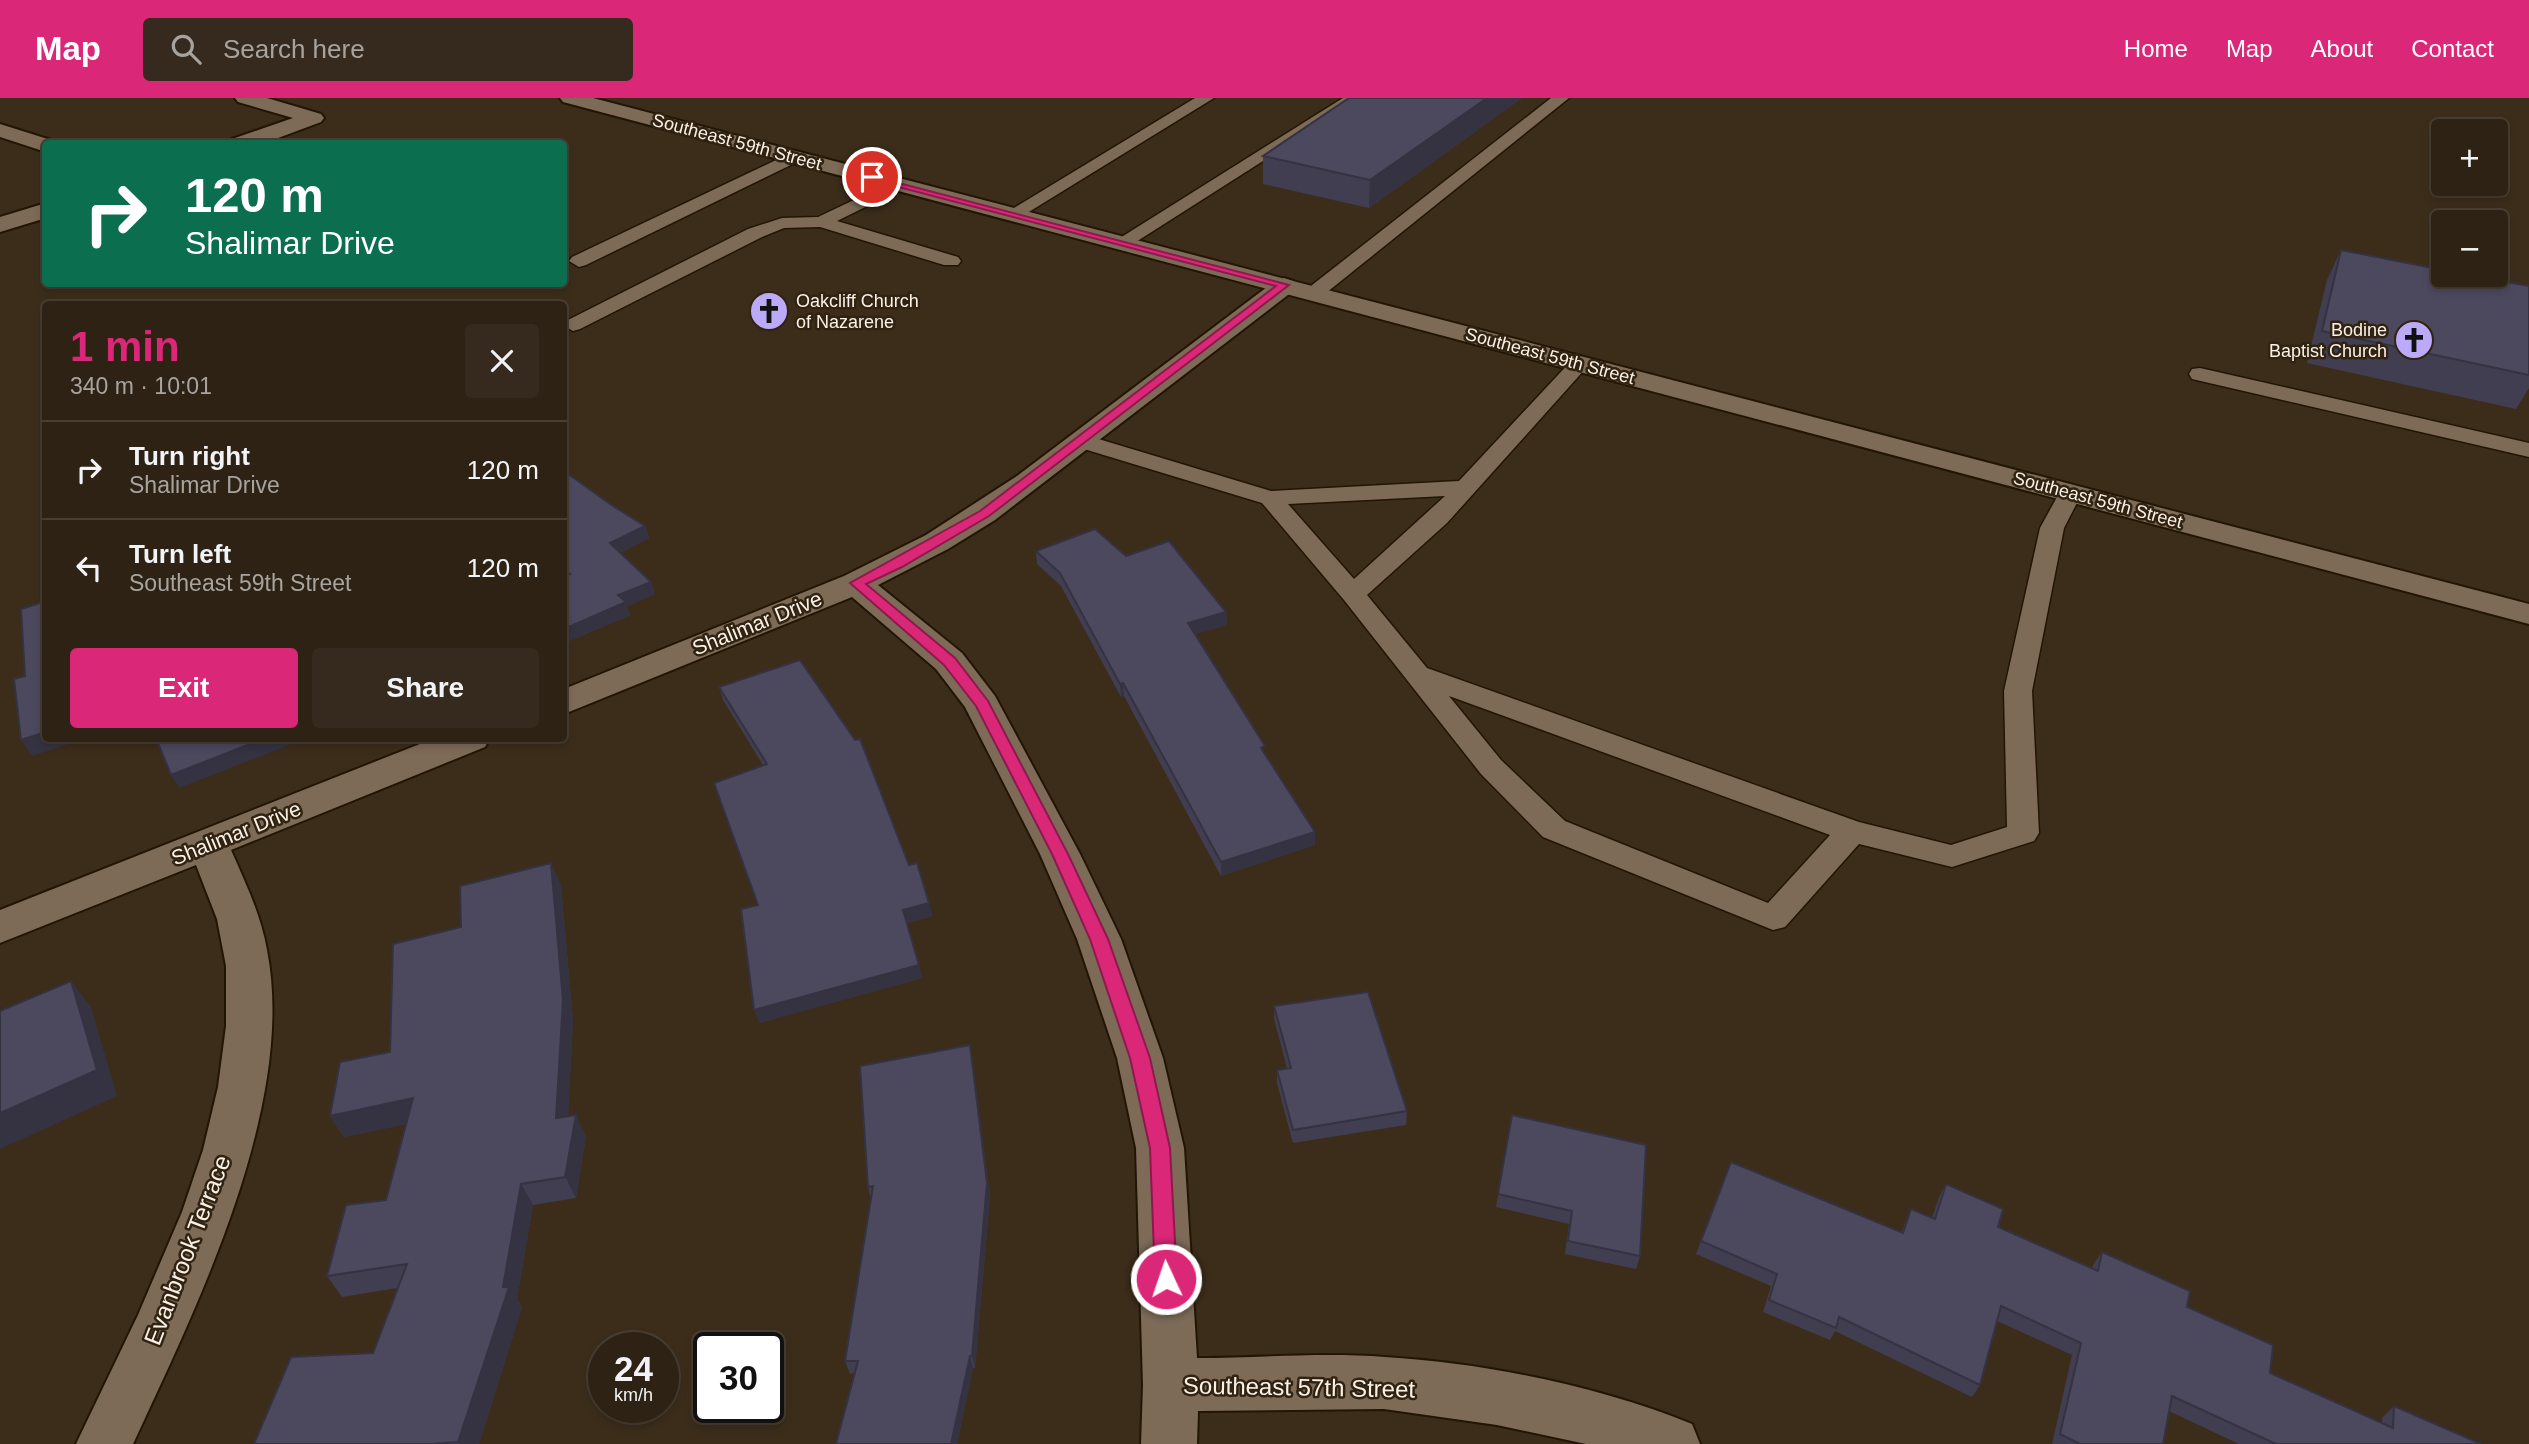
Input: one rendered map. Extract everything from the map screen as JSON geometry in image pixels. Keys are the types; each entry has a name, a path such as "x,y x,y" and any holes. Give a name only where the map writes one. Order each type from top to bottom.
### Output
{"street":[{"path":"245,98 314,118 251,140"},
{"path":"280,108 310,98"},
{"name":"Southeast 59th Street","path":"570,98 2529,614"},
{"path":"0,130 42,145"},
{"path":"0,225 42,211"},
{"name":"Shalimar Drive","path":"567,701 897,564 984,513 1284,285"},
{"path":"856,583 949,662 982,704 1060,854 1099,939 1140,1058 1160,1148 1171,1385 1169,1444"},
{"name":"Shalimar Drive","path":"0,927 208,845 446,743"},
{"name":"Evanbrook Terrace","path":"104,1444 170,1307 219,1177 244,1075 251,1009 248,963 239,919 208,845"},
{"name":"Southeast 57th Street","path":"1171,1385 1384,1383 1497,1398 1545,1408 1606,1421 1672,1444"}],"lane":[{"path":"1013,214 1206,98"},
{"path":"1121,243 1354,98"},
{"path":"1314,293 1561,98"},
{"path":"579,261 793,157"},
{"path":"821,222 898,184"},
{"path":"573,326 755,233 782,223 821,222 951,261"},
{"path":"1353,594 1438,518 1579,364"},
{"path":"2200,374 2529,450"},
{"path":"1082,441 1270,498 1466,488"},
{"path":"1416,674 1852,831 1952,856 2023,833 2018,691 2053,528 2070,493"},
{"path":"1270,498 1353,594 1491,767 1554,829 1773,918 1852,831"}],"building":[{"path":"1349,98 1487,98 1370,180 1263,156"},
{"path":"2341,250 2431,268 2431,287 2508,287 2508,282 2529,286 2529,375 2322,331"},
{"path":"567,473 645,526 610,543 651,582 618,595 626,602 567,628 567,575 570,574 567,572"},
{"path":"1095,529 1126,556 1169,541 1226,612 1188,623 1265,746 1261,748 1315,832 1221,862 1060,573 1036,551"},
{"path":"42,601 42,733 21,740 14,679 25,676 21,609"},
{"path":"800,660 855,740 860,739 909,865 917,863 929,903 903,910 919,965 754,1010 741,909 758,905 714,783 767,764 719,687"},
{"path":"158,742 255,742 171,775"},
{"path":"551,863 563,1000 556,1118 576,1115 565,1177 521,1184 503,1287 509,1287 458,1442 254,1444 291,1357 373,1353 407,1264 327,1276 346,1205 386,1200 413,1098 330,1116 340,1062 390,1052 393,944 461,927 460,886"},
{"path":"71,981 97,1070 0,1113 0,1011"},
{"path":"1368,992 1407,1111 1293,1130 1277,1070 1291,1068 1274,1006"},
{"path":"970,1045 987,1183 972,1356 951,1444 836,1444 858,1361 845,1361 873,1186 868,1187 860,1066"},
{"path":"1512,1115 1646,1145 1640,1256 1568,1241 1572,1211 1498,1194"},
{"path":"1731,1162 1903,1233 1911,1209 1935,1219 1946,1184 2003,1209 1998,1227 2098,1271 2102,1252 2190,1291 2187,1307 2273,1345 2270,1373 2393,1428 2394,1406 2481,1444 2276,1444 2172,1396 2163,1444 2080,1444 2060,1434 2081,1343 2001,1306 1980,1385 1839,1317 1836,1328 1769,1300 1777,1274 1701,1241"}],"place":[{"name":"Oakcliff Church of Nazarene","path":"769,311"},
{"name":"Bodine Baptist Church","path":"2414,340"}],"route":[{"path":"872,177 1284,285 1124,410 984,513 897,564 856,583 904,621 949,662 982,704 1060,854 1099,939 1140,1058 1160,1148 1166,1279"}]}
